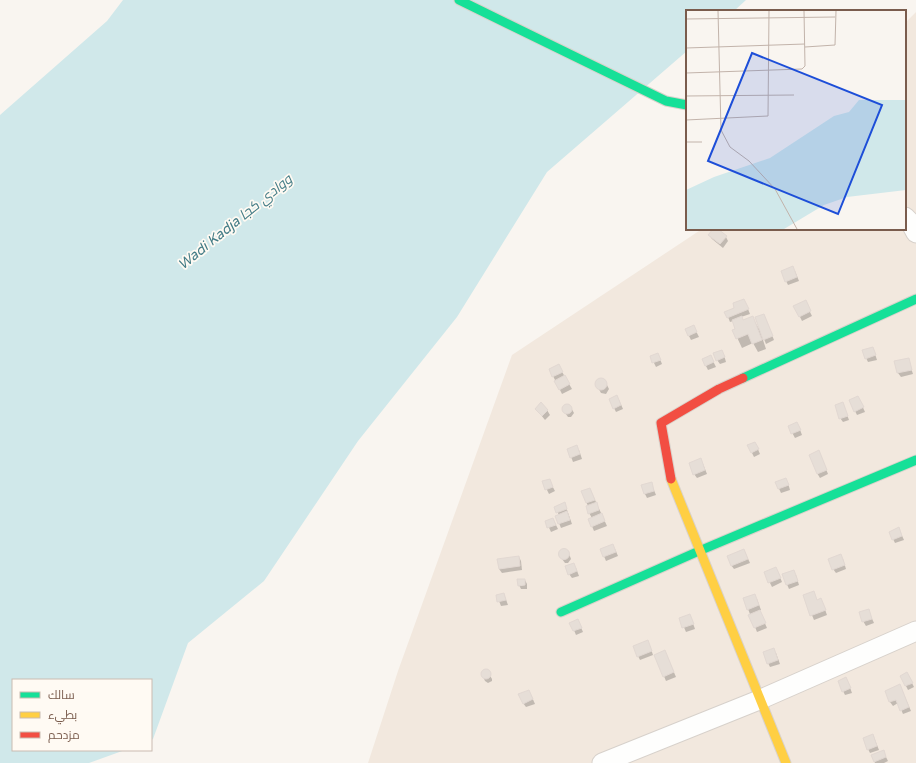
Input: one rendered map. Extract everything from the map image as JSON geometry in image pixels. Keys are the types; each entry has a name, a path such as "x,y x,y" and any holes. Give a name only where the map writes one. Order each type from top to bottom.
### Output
{"street":[{"path":"459,0 666,101 686,105"},
{"path":"906,218 916,233"},
{"path":"786,763 759,700 669,475 662,423 719,389 916,299"},
{"path":"561,612 699,551 916,460"},
{"path":"602,763 759,700 916,631"}],"shaded area":[{"path":"916,12 916,763 368,763 398,671 512,355 700,230 906,230 906,22"}],"water":[{"name":"Wadi Kadja ووادي كجا","path":"123,0 746,0 735,10 686,10 686,52 547,172 457,317 358,441 264,581 188,643 153,739 152,679 12,679 12,751 122,751 89,763 0,763 0,115 107,21"}],"building":[{"path":"712,230 719,230 727,236 720,244 708,235"},
{"path":"793,266 797,277 785,282 781,271"},
{"path":"744,299 749,309 727,318 724,312 734,308 733,303"},
{"path":"806,300 811,311 799,317 793,306"},
{"path":"764,314 773,336 763,340 755,317"},
{"path":"742,316 743,320 753,316 762,340 752,344 748,334 736,339 732,330 735,329 732,320"},
{"path":"694,325 697,332 688,336 685,329"},
{"path":"873,347 876,355 865,359 862,350"},
{"path":"722,350 725,357 716,361 713,353"},
{"path":"658,353 661,360 652,363 650,356"},
{"path":"711,355 714,362 705,366 702,359"},
{"path":"909,358 912,370 897,373 894,361"},
{"path":"559,364 563,372 552,377 549,369"},
{"path":"565,375 570,384 559,390 554,381"},
{"path":"601,378 605,380 607,384 605,388 601,390 597,388 595,384 597,380"},
{"path":"617,395 621,405 613,409 609,399"},
{"path":"858,396 864,407 854,412 849,400"},
{"path":"541,402 548,410 542,416 535,409"},
{"path":"843,402 848,416 839,419 835,405"},
{"path":"565,404 569,404 571,405 571,413 565,414 562,411 562,407"},
{"path":"797,422 801,430 791,434 788,426"},
{"path":"755,442 759,449 751,453 747,445"},
{"path":"577,445 580,454 570,458 567,449"},
{"path":"819,450 827,470 817,474 809,455"},
{"path":"701,458 705,470 693,475 689,463"},
{"path":"786,478 789,485 778,489 775,482"},
{"path":"550,479 553,487 545,490 542,481"},
{"path":"652,482 654,491 644,494 641,485"},
{"path":"590,488 595,500 586,503 581,491"},
{"path":"565,502 567,509 556,513 554,507"},
{"path":"597,502 599,510 588,514 586,506"},
{"path":"567,511 570,520 558,524 555,516"},
{"path":"602,513 605,521 591,527 588,519"},
{"path":"553,518 556,525 547,528 545,521"},
{"path":"899,527 902,536 892,540 889,532"},
{"path":"613,544 616,552 603,557 600,549"},
{"path":"564,548 568,550 570,554 568,558 564,560 560,558 558,554 560,550"},
{"path":"744,549 748,559 731,566 727,556"},
{"path":"841,554 845,565 832,570 828,559"},
{"path":"519,556 520,566 499,569 497,559"},
{"path":"574,563 577,571 568,575 565,566"},
{"path":"776,567 781,578 768,583 764,572"},
{"path":"794,570 798,581 786,585 782,574"},
{"path":"517,579 525,579 525,585 518,586"},
{"path":"814,591 817,600 821,598 826,610 810,616 803,595"},
{"path":"504,593 506,600 497,602 496,595"},
{"path":"755,594 759,605 747,610 743,598"},
{"path":"869,609 872,619 862,622 859,612"},
{"path":"760,610 766,623 754,628 748,615"},
{"path":"690,614 694,624 682,628 679,618"},
{"path":"578,619 582,628 573,631 569,623"},
{"path":"648,640 652,651 637,657 633,646"},
{"path":"774,648 778,660 767,664 763,652"},
{"path":"665,650 674,672 663,677 654,655"},
{"path":"486,669 491,674 486,679 481,674"},
{"path":"907,672 913,683 905,686 900,676"},
{"path":"846,677 851,688 842,692 838,681"},
{"path":"900,684 909,707 900,711 896,700 889,702 885,691"},
{"path":"529,690 533,699 523,704 518,694"},
{"path":"873,734 877,746 867,750 863,738"},
{"path":"884,750 886,757 874,762 871,755"}],"traffic: fast":[{"path":"459,0 666,101 686,105"},
{"path":"743,378 916,299"},
{"path":"561,612 699,551 916,460"}],"traffic: slow":[{"path":"671,479 786,763"}],"traffic: jam":[{"path":"671,479 661,423 719,389 743,378"}]}
